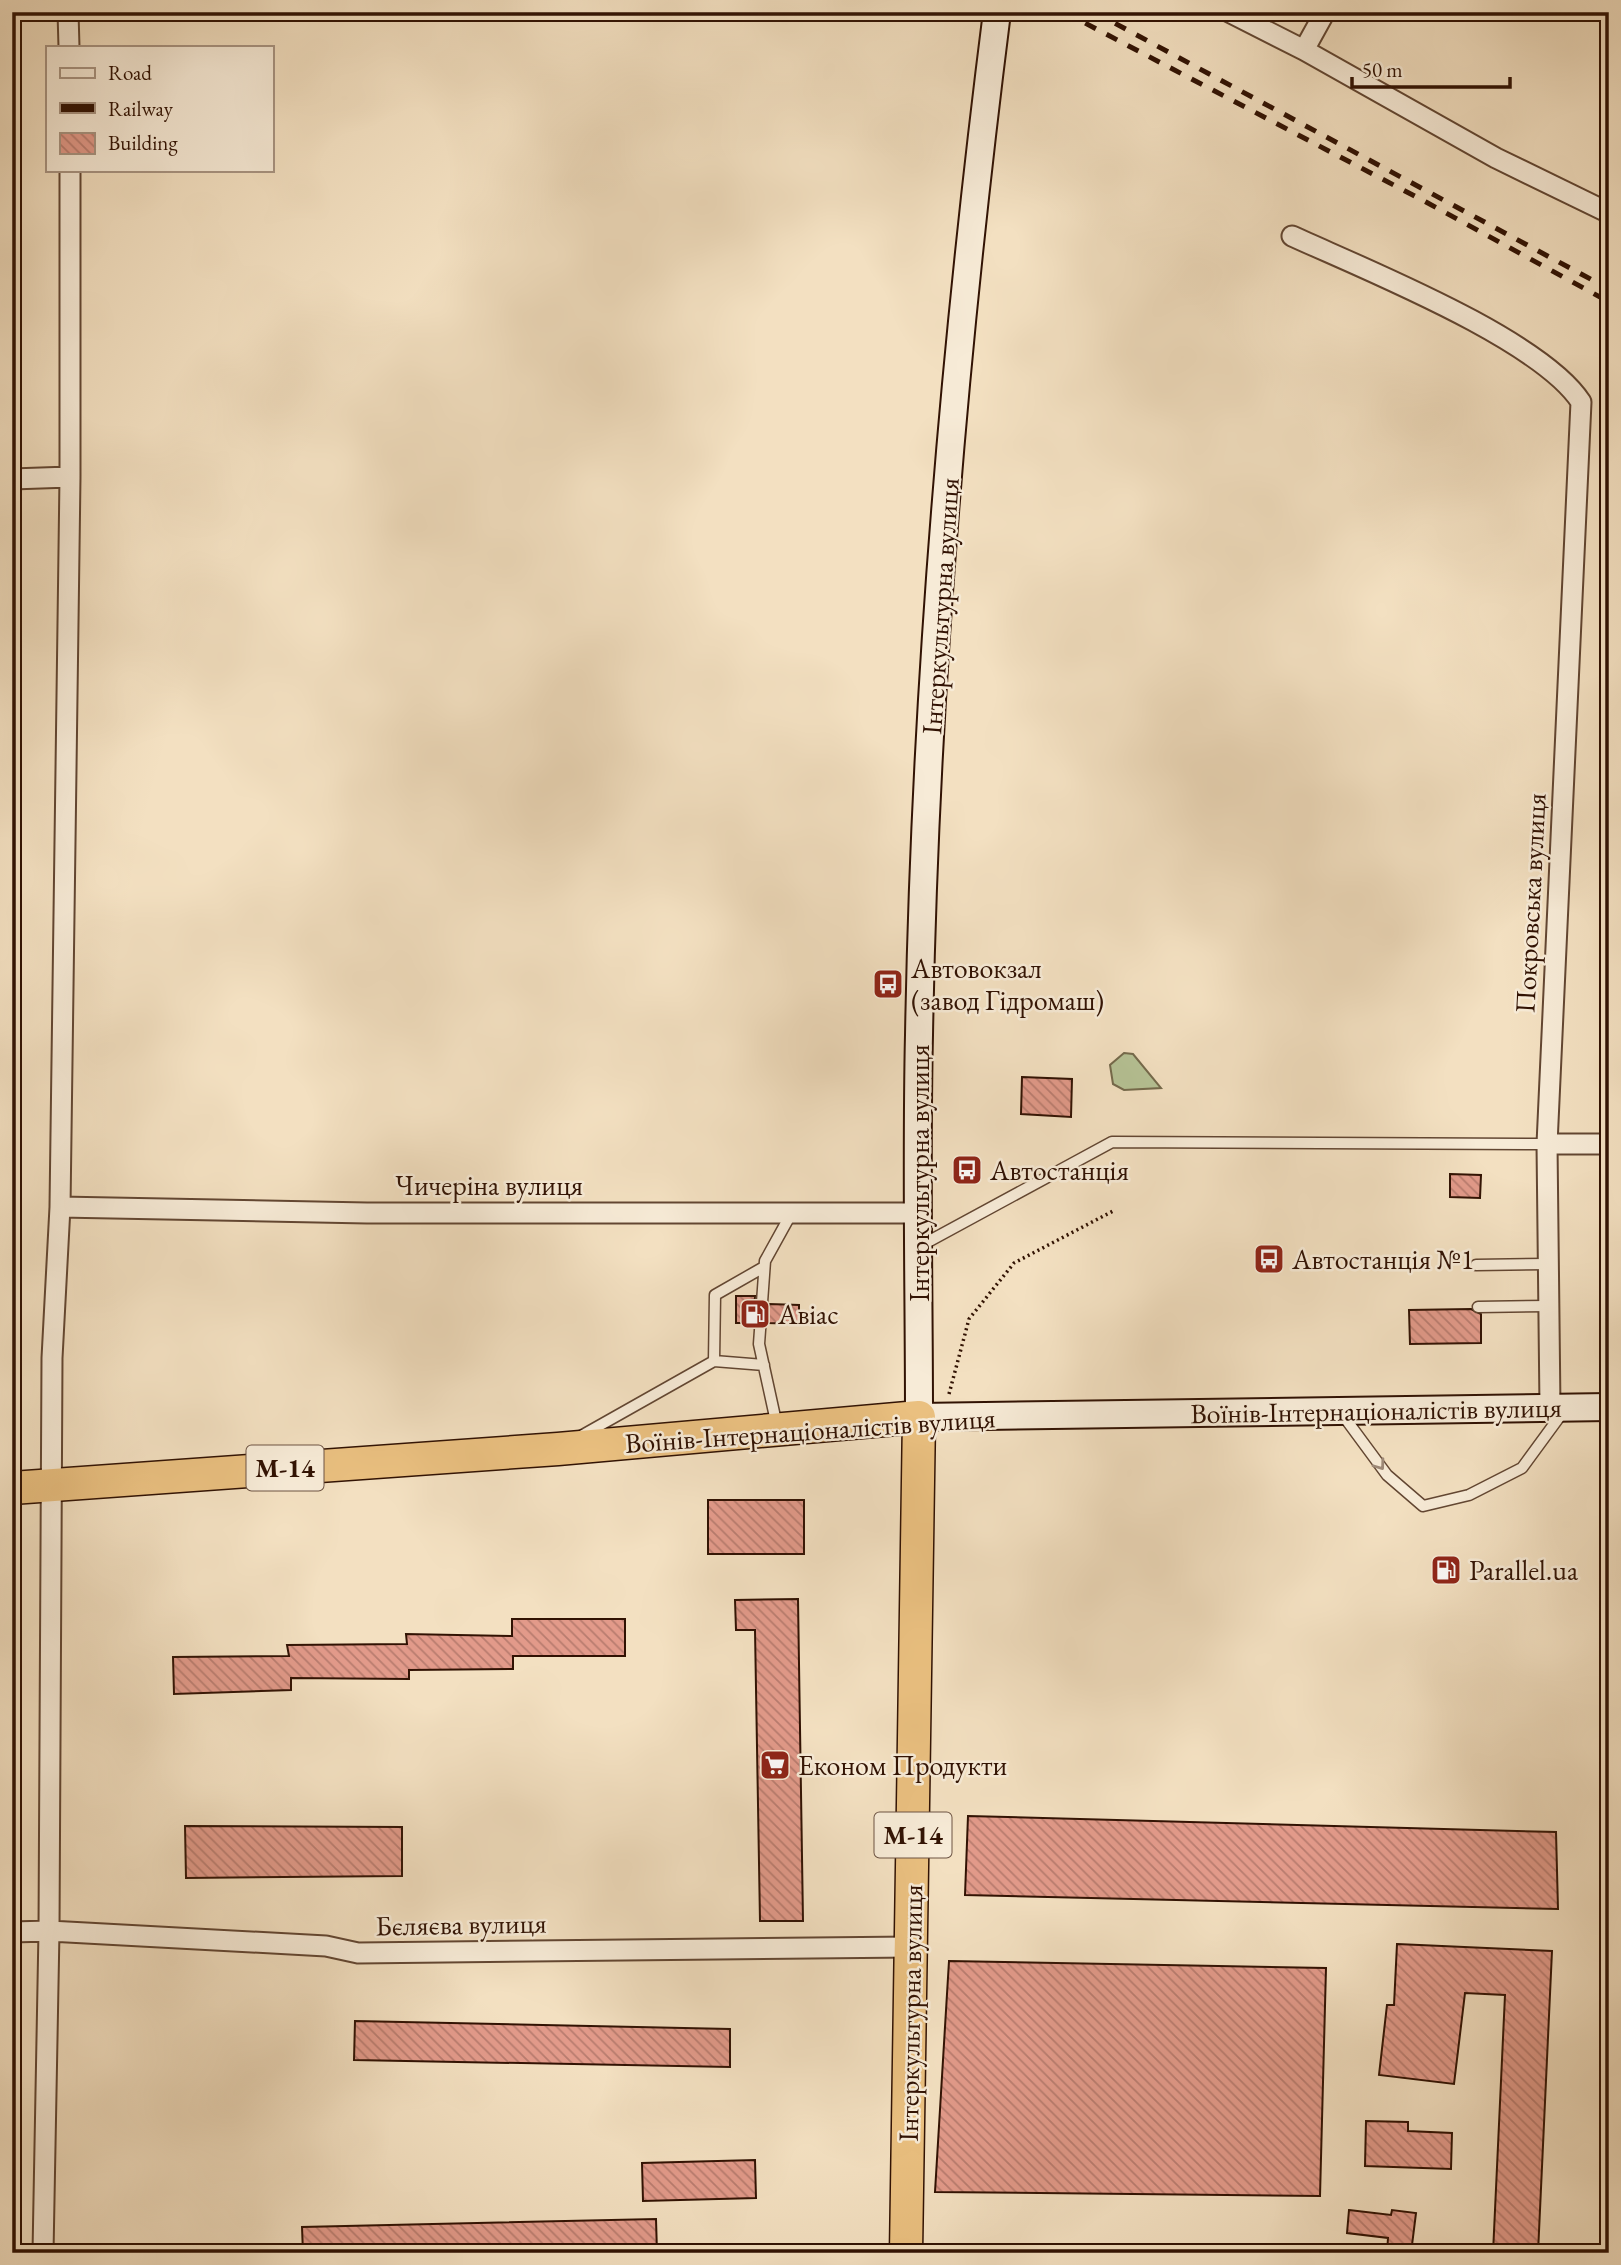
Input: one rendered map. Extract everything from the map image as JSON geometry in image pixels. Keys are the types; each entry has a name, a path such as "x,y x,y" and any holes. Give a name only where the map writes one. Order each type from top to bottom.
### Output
{"highway":[{"name":"Воїнів-Інтернаціоналістів вулиця","path":"12,1488 558,1449 931,1417"},
{"name":"Інтеркультурна вулиця","path":"906,2253 911,1947 931,1417"}],"main road":[{"name":"Інтеркультурна вулиця","path":"931,1417 918,1247 919,1034 930,753 945,508 968,240 997,12"},
{"name":"Воїнів-Інтернаціоналістів вулиця","path":"931,1417 1609,1407"}],"street":[{"path":"68,12 69,46"},
{"path":"1229,12 1304,50 1496,158 1609,213"},
{"path":"1304,50 1325,12"},
{"path":"43,2253 49,1931 52,1358 60,1207 70,477 70,172"},
{"name":"Покровська вулиця","path":"1292,236 1456,312 1537,361 1573,390 1581,402 1547,1144 1549,1306 1558,1407"},
{"path":"12,479 70,477"},
{"path":"1547,1144 1609,1144"},
{"name":"Чичеріна вулиця","path":"60,1207 380,1213 918,1213"},
{"name":"Бєляєва вулиця","path":"12,1932 49,1931 326,1946 358,1953 911,1947"}],"lane":[{"path":"918,1247 1112,1142 1547,1144"},
{"path":"778,1430 759,1344 764,1267 791,1214"},
{"path":"1476,1265 1548,1264"},
{"path":"714,1361 715,1295 764,1267"},
{"path":"1478,1307 1549,1306"},
{"path":"558,1449 714,1361 764,1365"},
{"path":"1339,1410 1387,1475 1423,1506 1469,1495 1522,1468 1558,1407"}],"path":[{"path":"931,1417 969,1319 1014,1263 1115,1210"}],"green space":[{"path":"1124,1053 1133,1054 1161,1088 1124,1090 1113,1084 1110,1065"}],"building":[{"path":"1022,1077 1072,1079 1071,1117 1021,1114"},
{"path":"1450,1174 1481,1175 1480,1198 1450,1197"},
{"path":"736,1296 755,1296 753,1323 736,1323"},
{"path":"769,1304 799,1305 799,1324 768,1323"},
{"path":"1471,1309 1481,1314 1481,1343 1410,1344 1409,1310"},
{"path":"708,1500 804,1500 804,1554 708,1554"},
{"path":"798,1599 803,1921 760,1921 755,1630 736,1630 735,1600"},
{"path":"512,1619 625,1619 625,1656 513,1656 513,1669 409,1670 409,1679 291,1678 291,1690 174,1694 173,1657 289,1656 287,1645 407,1644 406,1634 512,1636"},
{"path":"968,1816 1556,1832 1558,1909 965,1895"},
{"path":"185,1826 402,1827 402,1876 186,1878"},
{"path":"1397,1944 1552,1951 1538,2253 1493,2253 1505,1995 1465,1993 1454,2084 1379,2075 1387,2005 1394,2005"},
{"path":"949,1961 1326,1968 1320,2196 935,2192"},
{"path":"355,2021 730,2029 730,2067 354,2060"},
{"path":"1366,2121 1408,2122 1408,2131 1452,2133 1451,2169 1365,2166"},
{"path":"755,2160 756,2198 643,2201 642,2163"},
{"path":"1349,2210 1391,2215 1392,2210 1416,2213 1411,2253 1387,2253 1388,2238 1347,2233"},
{"path":"656,2219 657,2253 303,2253 302,2227"}],"railway":[{"path":"1064,12 1426,202 1609,302"},
{"path":"1094,12 1609,289"}],"place":[{"name":"Автовокзал (завод Гідромаш)","path":"888,984"},
{"name":"Автостанція","path":"967,1170"},
{"name":"Автостанція №1","path":"1269,1259"},
{"name":"Авіас","path":"755,1314"},
{"name":"Parallel.ua","path":"1446,1570"},
{"name":"Економ Продукти","path":"775,1765"}]}
